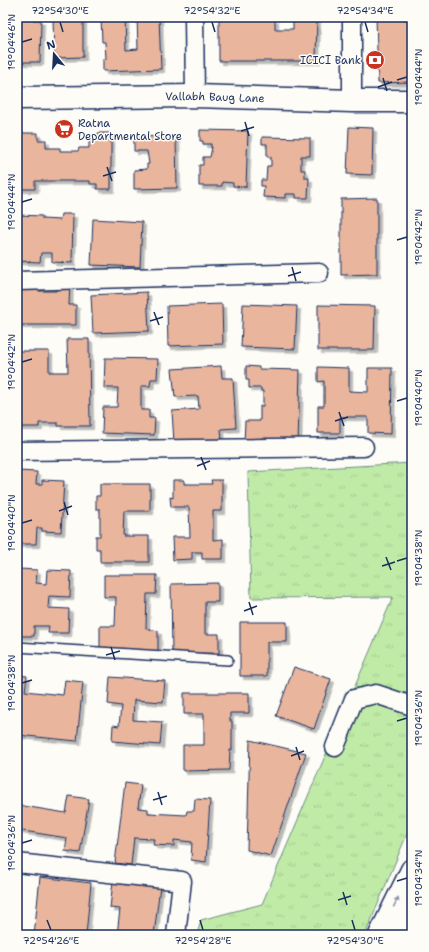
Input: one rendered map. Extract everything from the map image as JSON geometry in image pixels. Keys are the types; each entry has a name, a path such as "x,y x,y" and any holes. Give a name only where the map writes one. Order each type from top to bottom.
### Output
{"street":[{"path":"194,17 195,96"},
{"path":"352,17 352,101"},
{"name":"Vallabh Baug Lane","path":"17,98 195,96 352,101 412,101"},
{"path":"17,281 319,273"},
{"path":"17,451 364,447"},
{"path":"335,747 354,699 376,694 412,706"},
{"path":"17,863 182,881 176,935"},
{"path":"380,935 412,870"},
{"path":"398,935 412,907"}],"lane":[{"path":"17,647 228,660"}],"green space":[{"path":"412,463 412,822 365,935 197,935 201,920 262,904 393,597 251,598 248,472"}],"building":[{"path":"53,17 83,17 83,57 54,58"},
{"path":"101,17 125,17 126,50 138,49 137,17 159,17 161,69 103,71 103,59 106,59 105,42 102,42"},
{"path":"219,17 260,17 260,19 275,19 275,29 293,29 293,17 317,17 316,61 219,61"},
{"path":"376,17 403,17 403,20 412,20 412,82 378,83"},
{"path":"17,20 41,20 40,62 17,62"},
{"path":"349,127 373,128 372,175 347,174"},
{"path":"200,130 248,131 246,187 233,186 233,183 222,182 222,186 199,186 199,165 203,165 203,157 210,157 212,147 211,148 211,144 203,144 203,141 200,141"},
{"path":"17,133 38,133 38,140 46,140 46,148 60,148 60,151 78,151 79,148 89,148 89,140 98,140 98,133 111,133 111,189 97,189 97,184 90,184 90,181 35,181 35,189 17,189"},
{"path":"176,136 177,188 134,189 134,170 147,169 147,164 149,164 147,151 134,151 134,137"},
{"path":"262,137 310,138 310,156 301,156 301,170 305,170 305,178 309,178 308,198 296,198 296,194 285,194 285,198 263,197 264,186 261,186 261,180 266,180 267,166 271,166 271,157 267,157 267,144 262,144"},
{"path":"377,198 377,274 341,275 341,199"},
{"path":"61,214 73,214 72,263 52,262 52,253 41,253 40,262 17,261 17,215 42,216 42,219 60,220"},
{"path":"93,219 142,222 140,267 91,265"},
{"path":"18,283 39,283 39,291 56,291 56,283 70,283 69,305 76,305 76,325 18,325"},
{"path":"147,292 149,331 93,333 91,295"},
{"path":"222,304 223,344 168,346 167,306"},
{"path":"243,304 297,306 295,349 241,347"},
{"path":"318,305 375,306 374,350 318,350"},
{"path":"67,339 89,339 90,426 58,426 58,423 39,423 39,427 17,427 17,351 49,351 49,372 68,372"},
{"path":"105,358 158,359 157,379 151,379 150,386 141,386 141,410 149,410 149,418 155,418 154,435 102,433 103,407 117,407 118,388 104,388"},
{"path":"221,366 222,378 233,378 236,428 221,429 222,440 174,443 172,411 199,409 198,396 175,397 172,369"},
{"path":"246,366 259,367 259,369 300,370 298,445 276,444 276,439 261,438 261,444 244,443 245,421 260,421 260,406 263,406 263,391 261,391 261,388 249,388 249,380 246,380"},
{"path":"318,367 349,368 349,391 368,392 368,368 392,368 391,434 368,433 368,417 340,417 340,433 318,433 318,406 324,406 324,381 318,382"},
{"path":"18,471 37,472 36,484 42,484 42,480 64,481 61,532 42,531 42,528 37,528 36,544 17,544"},
{"path":"173,480 184,480 184,484 212,484 211,480 222,480 222,511 213,511 213,540 223,539 223,559 202,559 202,552 192,552 192,559 173,560 172,537 190,537 189,507 171,507 170,497 173,498"},
{"path":"100,484 150,484 150,511 124,511 123,536 149,536 149,562 100,562 100,549 96,549 96,536 100,536 100,509 96,509 96,496 100,496"},
{"path":"19,569 37,570 36,583 46,584 47,570 71,571 70,597 49,596 48,608 69,609 68,633 48,633 49,626 34,626 34,636 17,636"},
{"path":"104,575 157,575 156,594 147,594 146,628 158,631 158,651 100,650 100,626 115,626 116,597 104,597"},
{"path":"218,583 218,602 205,602 205,634 219,634 219,653 172,654 171,584"},
{"path":"240,622 287,622 287,642 267,642 267,676 240,676"},
{"path":"294,667 331,679 314,729 276,716"},
{"path":"17,675 27,676 25,691 63,695 65,680 83,682 77,741 17,735"},
{"path":"110,677 165,681 163,702 134,700 133,720 162,722 160,745 112,741 113,725 119,726 121,706 108,704"},
{"path":"184,693 249,693 249,713 230,713 230,721 232,721 232,750 230,750 229,770 183,771 183,745 204,745 204,714 184,714"},
{"path":"250,740 306,753 271,856 247,850"},
{"path":"125,783 141,785 138,808 148,809 148,813 186,815 187,811 194,811 195,799 210,800 206,862 191,860 192,842 174,840 174,846 153,845 154,839 134,838 131,865 115,863"},
{"path":"69,796 89,799 80,853 65,851 67,838 17,830 17,805 66,813"},
{"path":"40,877 91,883 86,935 34,935"},
{"path":"113,881 160,886 154,935 117,935 120,909 110,908"}],"place":[{"name":"ICICI Bank","path":"375,60"},
{"name":"Ratna Departmental Store","path":"64,129"}]}
